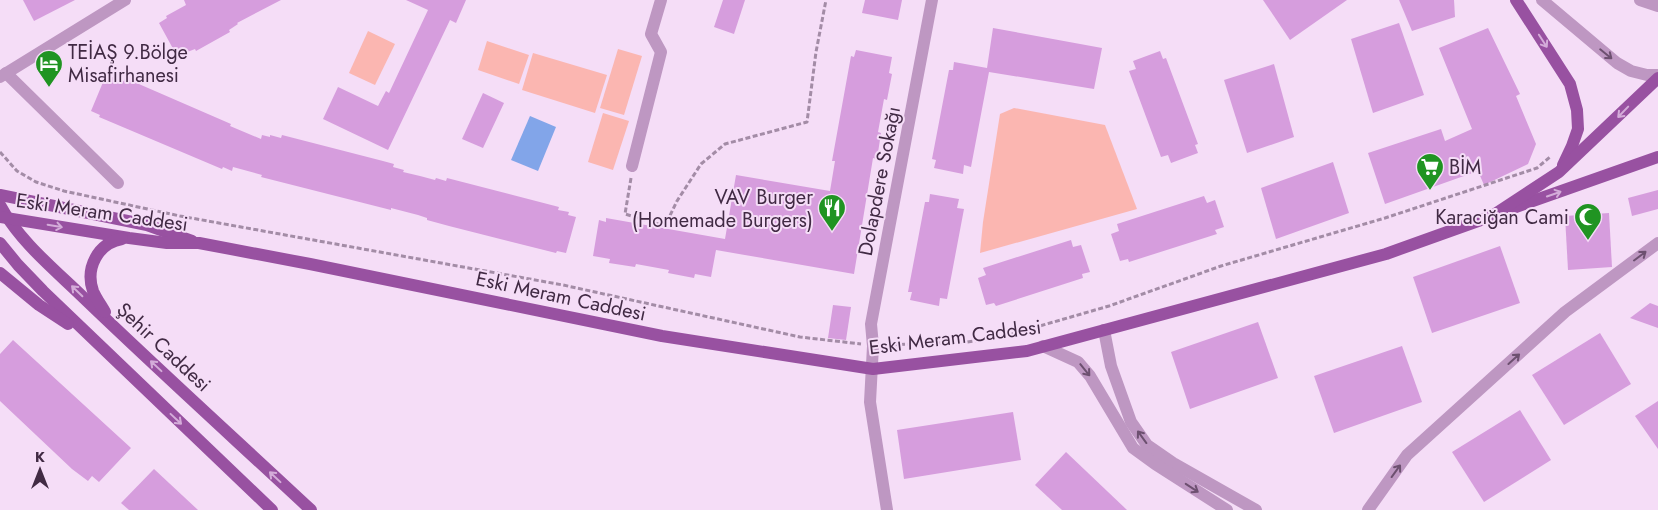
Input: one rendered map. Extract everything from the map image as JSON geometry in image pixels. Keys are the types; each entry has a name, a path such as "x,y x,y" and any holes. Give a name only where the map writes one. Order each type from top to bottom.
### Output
{"main road":[{"path":"1516,0 1570,84 1577,110 1578,129 1559,172"},
{"name":"Eski Meram Caddesi","path":"0,196 147,225 199,243 662,336 873,369 1027,351 1386,254 1492,216 1559,172 1658,76"},
{"path":"1492,216 1658,157"},
{"name":"Şehir Caddesi","path":"0,205 3,217 32,247 112,325 311,510"},
{"name":"Eski Meram Caddesi","path":"3,217 129,238 168,243 199,243"},
{"path":"112,325 93,290 90,276 92,262 100,250 108,243 129,238"},
{"path":"0,243 42,291 272,510"},
{"path":"0,273 39,305 90,337"}],"street":[{"path":"118,183 3,75 125,0"},
{"path":"632,166 661,52 651,34 661,0"},
{"name":"Dolapdere Sokağı","path":"887,510 870,402 873,369 871,324 932,0"},
{"path":"1542,0 1617,63 1631,71 1658,76"},
{"path":"1640,0 1658,6"},
{"path":"1368,510 1408,455 1565,312 1658,242"},
{"path":"1104,330 1111,366 1131,422 1147,445 1173,463 1256,510"},
{"path":"1043,346 1078,362 1090,376 1134,448 1155,464 1227,510"}],"path":[{"path":"632,166 625,214 665,226 677,201 701,164 725,144 807,122 816,52 826,0"},
{"path":"0,152 17,171 36,182 64,191 180,216 563,285 800,338 873,346 968,342 1005,336 1109,306 1221,266 1385,218 1537,168 1550,158 1553,152"}],"shaded area":[{"path":"368,31 395,44 375,85 349,73"},
{"path":"487,41 529,55 519,84 478,70"},
{"path":"618,49 642,56 624,115 600,108"},
{"path":"533,53 607,75 595,113 522,90"},
{"path":"1014,108 1105,125 1137,209 980,253 1000,114"},
{"path":"603,113 629,121 613,170 588,162"}],"water":[{"path":"530,116 556,127 538,171 511,160"}],"building":[{"path":"23,0 75,0 34,21"},
{"path":"184,0 281,0 237,23 229,30 230,32 196,51 195,49 177,56 159,23 167,18 166,16 186,5"},
{"path":"406,0 466,0 456,23 450,20 388,150 323,119 338,87 378,106 386,91 389,93 428,10"},
{"path":"723,0 745,0 734,34 714,27"},
{"path":"865,0 902,0 898,20 862,13"},
{"path":"1263,0 1347,0 1290,40"},
{"path":"1399,0 1454,0 1455,17 1412,31"},
{"path":"1399,23 1424,95 1373,113 1351,39"},
{"path":"993,28 1102,48 1094,89 989,72 971,167 964,165 963,174 934,168 936,160 932,159 949,70 953,70 954,62 987,68"},
{"path":"1488,28 1520,94 1516,96 1536,144 1528,164 1484,185 1478,171 1385,204 1368,153 1441,129 1445,141 1472,129 1439,48"},
{"path":"856,50 892,57 889,73 892,74 887,100 884,99 878,132 881,133 877,159 873,158 854,274 716,250 711,277 695,274 694,278 668,273 669,270 636,264 635,267 609,263 610,259 593,256 599,220 606,222 606,218 725,239 736,175 830,191 835,161 832,161 851,56 854,57"},
{"path":"1160,51 1163,59 1166,58 1198,144 1195,145 1198,153 1171,163 1168,155 1161,157 1129,71 1136,69 1133,61"},
{"path":"1274,64 1294,137 1247,153 1224,80"},
{"path":"106,75 124,81 125,78 261,139 262,135 281,138 282,135 394,164 393,167 404,170 403,172 435,180 436,178 446,181 447,178 559,207 558,210 569,212 568,215 576,217 566,253 557,251 556,253 449,226 427,220 427,218 418,215 261,177 262,175 233,167 232,171 223,167 222,169 99,117 100,115 91,111"},
{"path":"483,93 504,103 483,148 462,139"},
{"path":"1333,162 1349,213 1276,239 1261,188"},
{"path":"1658,190 1658,209 1632,216 1628,198"},
{"path":"930,194 959,199 957,208 964,209 947,299 940,298 939,306 910,300 912,292 908,292 925,202 929,202"},
{"path":"1204,196 1207,203 1215,200 1224,227 1215,230 1217,234 1129,262 1128,259 1120,261 1111,234 1119,231 1117,224"},
{"name":"Karaciğan Cami","path":"1609,213 1612,267 1568,270 1565,216"},
{"path":"1071,240 1073,247 1081,245 1090,272 1082,274 1083,278 996,306 994,303 986,305 978,278 986,275 983,268"},
{"path":"1500,246 1520,303 1432,333 1413,277"},
{"path":"1650,303 1658,306 1658,328 1630,318"},
{"path":"833,305 851,307 846,340 828,338"},
{"path":"1258,322 1278,378 1190,409 1171,352"},
{"path":"1600,333 1631,384 1564,425 1532,375"},
{"path":"13,340 131,448 99,482 92,476 88,481 72,469 0,401 0,354"},
{"path":"1402,346 1422,402 1334,433 1314,376"},
{"path":"1658,401 1658,449 1635,416"},
{"path":"1520,410 1551,460 1484,502 1452,452"},
{"path":"1013,412 1021,460 904,479 897,430"},
{"path":"1066,452 1127,510 1062,510 1035,485"},
{"path":"154,469 198,510 129,510 121,503"}],"place":[{"name":"TEİAŞ 9.Bölge Misafirhanesi","path":"49,88"},
{"name":"BİM","path":"1430,191"},
{"name":"VAV Burger (Homemade Burgers)","path":"832,232"},
{"name":"Karaciğan Cami","path":"1588,241"}]}
